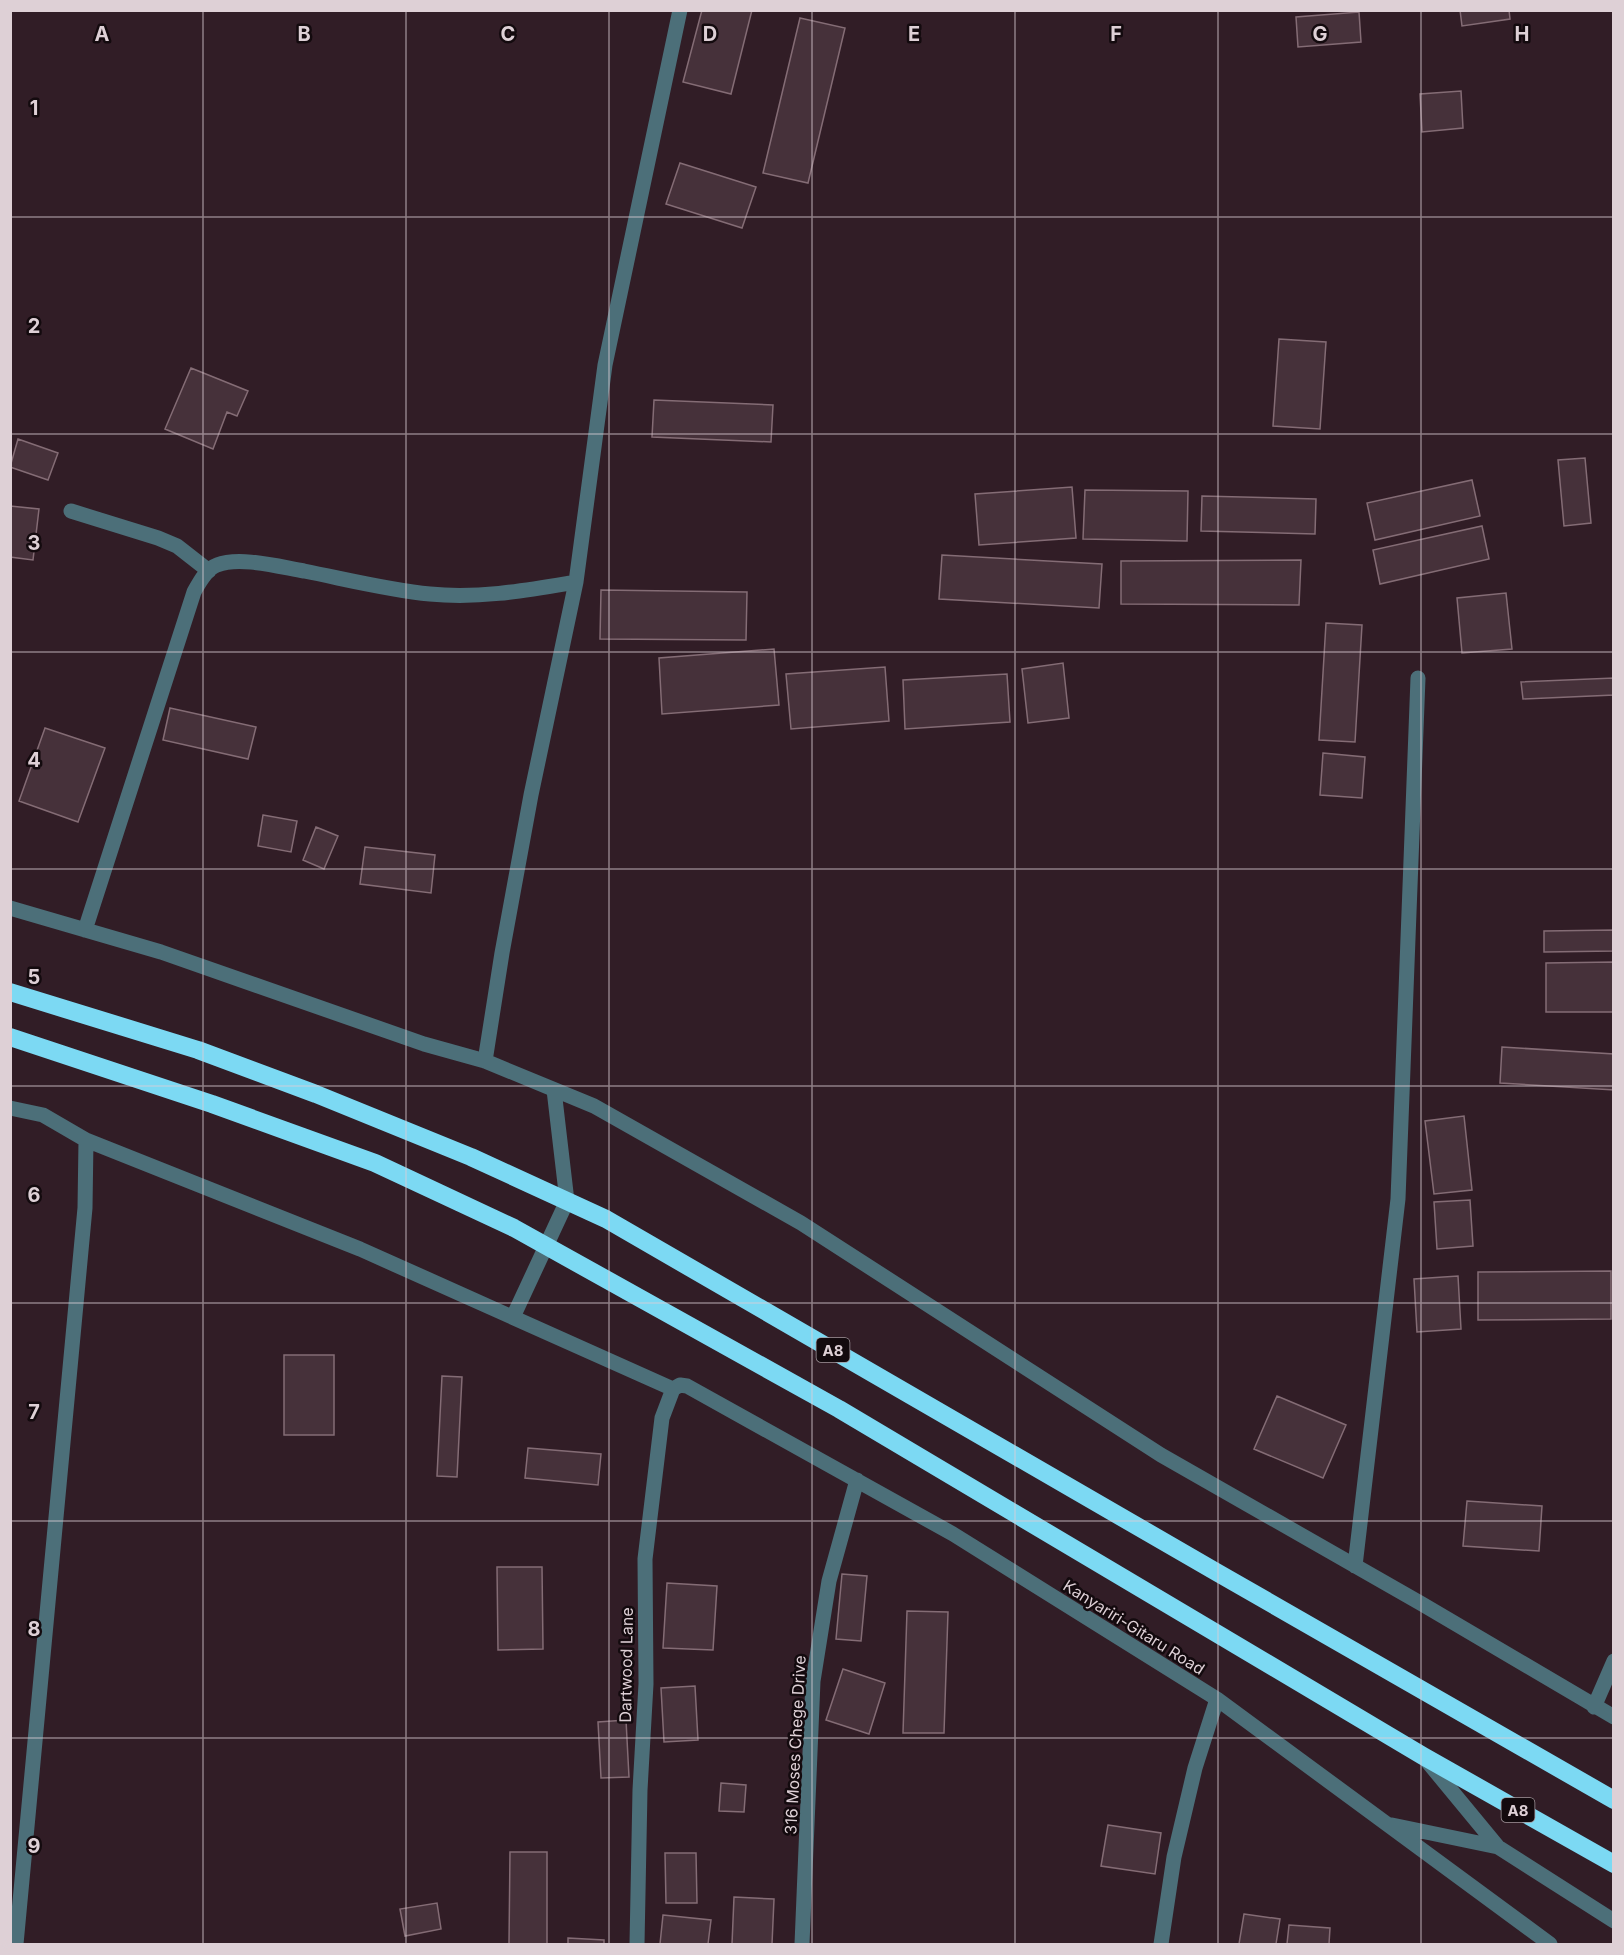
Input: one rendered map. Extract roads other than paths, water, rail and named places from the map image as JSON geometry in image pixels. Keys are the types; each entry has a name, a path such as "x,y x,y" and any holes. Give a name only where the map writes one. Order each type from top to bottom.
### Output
{"highway":[{"name":"A8","path":"10,992 198,1050 316,1094 471,1157 606,1219 1218,1574 1614,1800"},
{"name":"A8","path":"10,1037 212,1104 375,1163 513,1228 849,1415 1423,1756 1614,1864"}],"street":[{"path":"485,1061 501,953 531,795 576,582 605,365 680,10"},
{"path":"71,511 177,546 209,571"},
{"path":"85,930 194,592 200,580 217,565 236,562 270,565 431,594 501,595 576,582"},
{"path":"1355,1566 1398,1199 1419,678"},
{"path":"10,908 161,952 424,1044 485,1061 594,1107 801,1223 1161,1455 1614,1717"},
{"path":"513,1317 567,1201 554,1090"},
{"name":"Kanyariri-Gitaru Road","path":"10,1107 43,1115 86,1140 360,1249 673,1389 680,1385 687,1386 953,1534 1217,1699 1550,1944"},
{"path":"16,1944 85,1208 86,1140"},
{"name":"Dartwood Lane","path":"637,1944 640,1790 646,1684 645,1559 662,1418 673,1389"},
{"name":"316 Moses Chege Drive","path":"802,1944 813,1681 829,1581 856,1480"},
{"path":"1594,1707 1614,1661"},
{"path":"1161,1944 1174,1857 1195,1768 1217,1699"},
{"path":"1423,1756 1498,1847 1614,1921"},
{"path":"1385,1823 1498,1847"}]}
